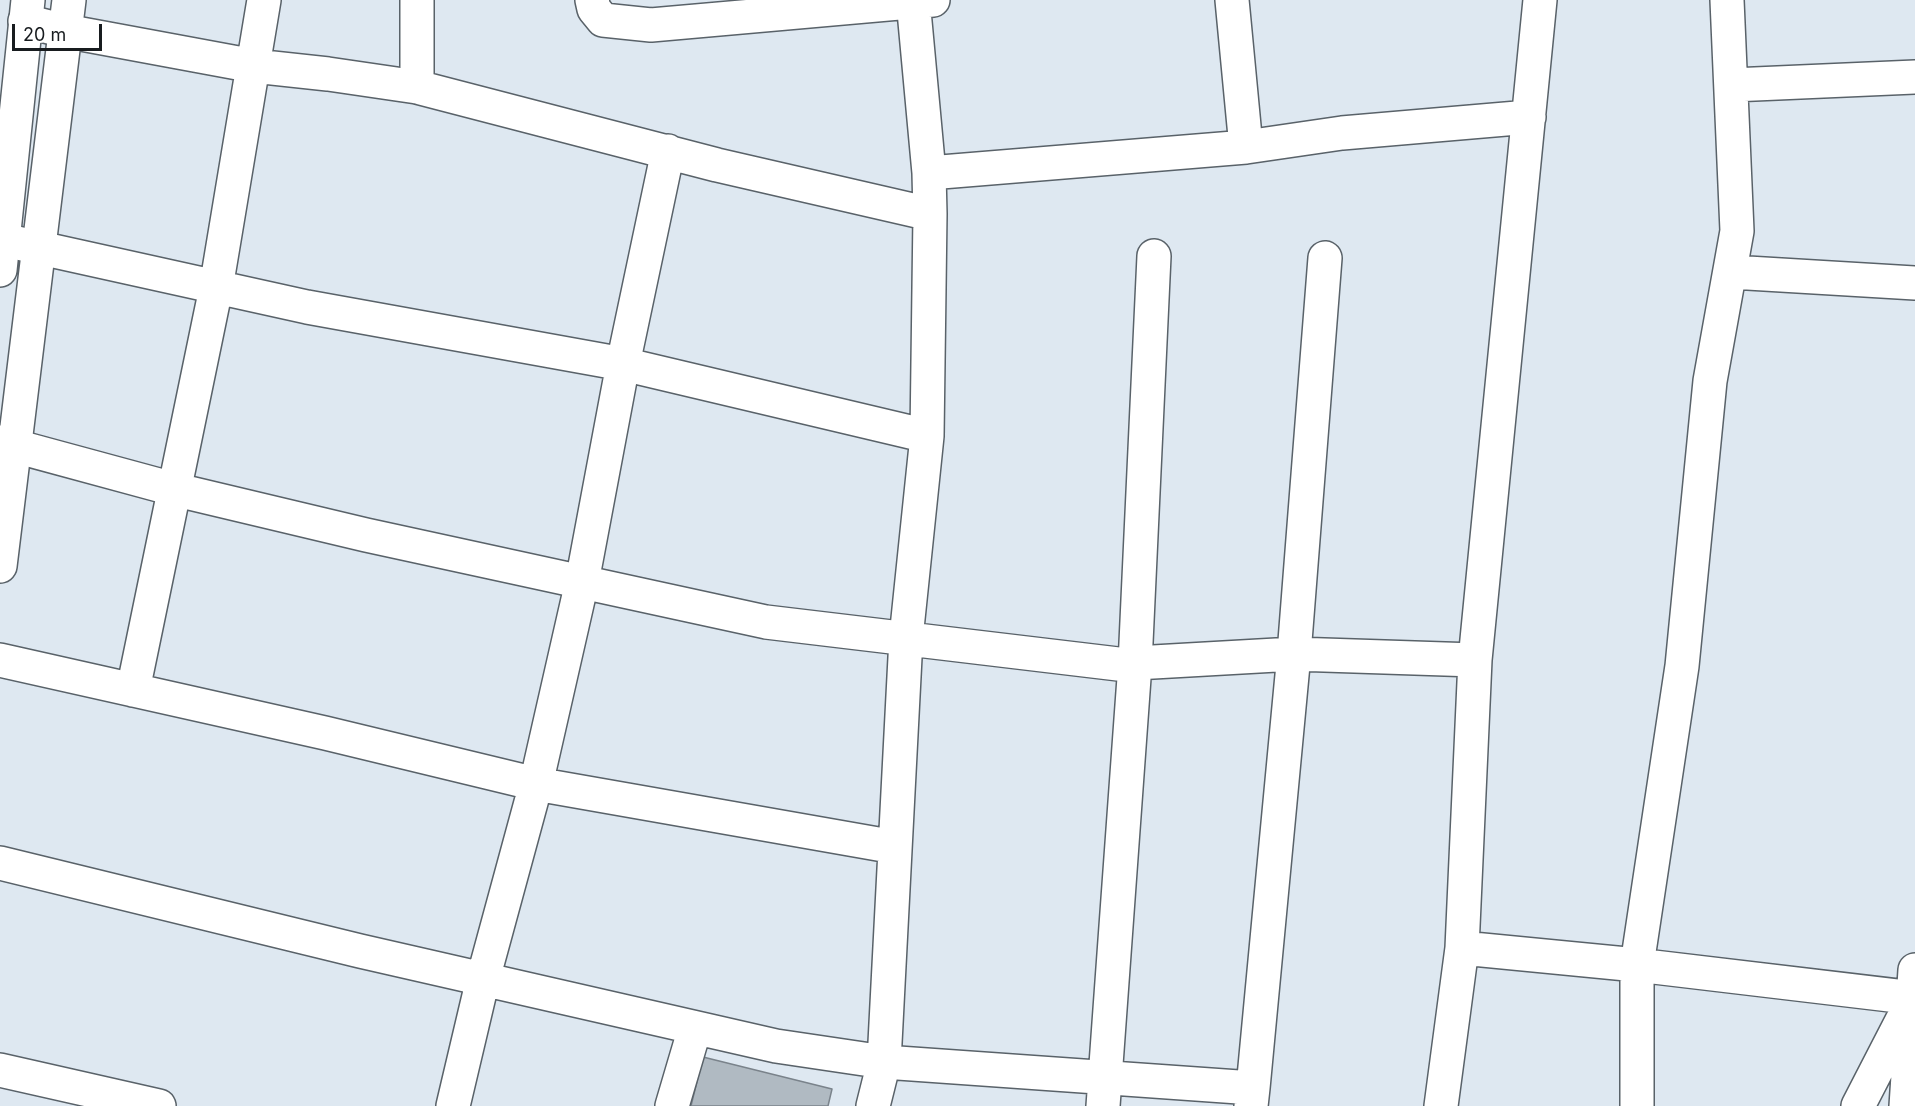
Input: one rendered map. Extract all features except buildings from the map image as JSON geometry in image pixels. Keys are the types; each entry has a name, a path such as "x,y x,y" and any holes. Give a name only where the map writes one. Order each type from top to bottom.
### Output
{"street":[{"path":"133,690 177,490 216,288 264,0"},
{"path":"417,0 417,87"},
{"path":"592,0 594,9 603,20 651,25 920,1 930,214 927,436 906,638 885,1062 873,1106"},
{"path":"1232,0 1246,147"},
{"path":"1441,1106 1462,948 1475,660 1540,0"},
{"path":"1637,1106 1637,966 1682,666 1710,381 1737,231 1727,0"},
{"path":"927,436 623,364 216,288 38,249 2,255 27,10 67,16 254,66 417,87 668,151 930,214"},
{"path":"0,566 7,444 38,249 67,16"},
{"path":"1732,85 1915,77"},
{"path":"929,173 1246,147 1342,134 1529,117"},
{"path":"453,1106 483,979 536,784 582,582 623,364 668,151"},
{"path":"1103,1092 1134,664 1154,256"},
{"path":"0,863 483,979 776,1046 1103,1092 1252,1097 1294,654 1325,258"},
{"path":"1731,272 1915,283"},
{"path":"7,444 177,490 366,535 766,622 1134,664 1294,654 1475,660"},
{"path":"0,660 536,784 895,847"},
{"path":"1462,948 1915,990"},
{"path":"1858,1106 1915,990"},
{"path":"1906,1106 1915,990"},
{"path":"672,1106 695,1028"},
{"path":"0,1070 145,1104"}]}
